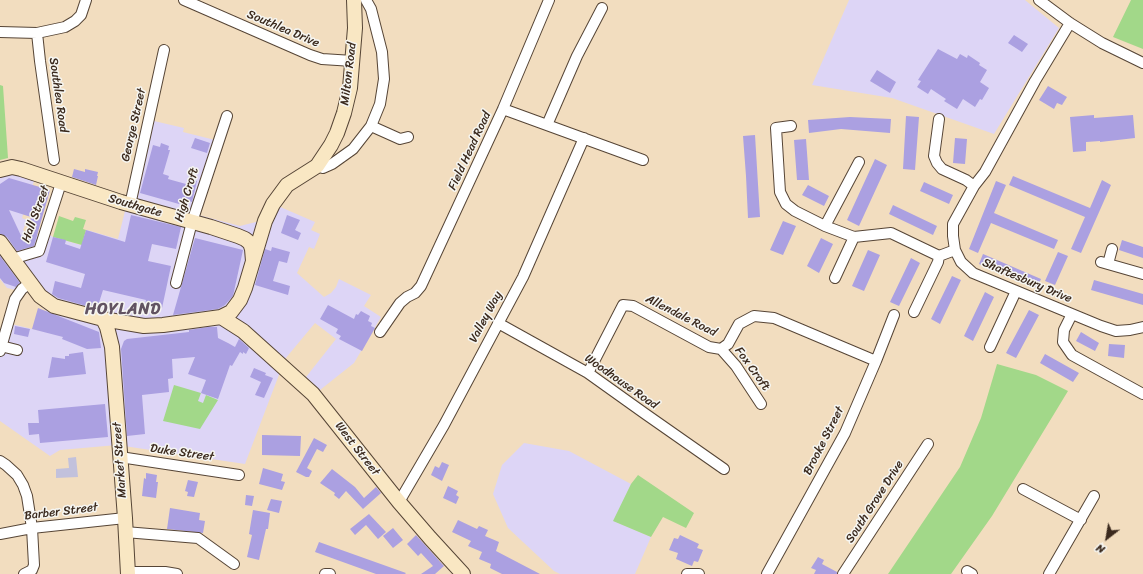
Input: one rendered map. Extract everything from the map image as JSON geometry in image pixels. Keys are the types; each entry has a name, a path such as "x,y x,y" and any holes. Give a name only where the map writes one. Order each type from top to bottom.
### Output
{"main road":[{"name":"Milton Road","path":"240,300 265,221 273,204 287,185 317,166 331,145 341,124 350,88 353,62 355,28 354,0"},
{"name":"Southgate","path":"0,170 12,167 21,169 130,205 232,234 245,239 250,243 253,262"},
{"path":"232,234 254,230 265,221"},
{"path":"0,242 40,296 54,306 103,319 144,326 163,325 221,317 231,312 240,300"},
{"path":"240,300 239,313 243,331"},
{"name":"West Street","path":"221,317 243,331 313,394 399,502 463,574"},
{"name":"Market Street","path":"103,319 107,327 112,347 127,573"},
{"path":"112,347 115,340 127,331 144,326"}],"street":[{"path":"0,32 37,33 65,27 81,15 86,0"},
{"name":"Southlea Drive","path":"184,0 310,55 322,59 353,62"},
{"name":"Milton Road","path":"317,166 323,168 332,164 353,149 371,126 380,104 384,79 382,52 371,9 366,0"},
{"name":"Field Head Road","path":"380,332 396,303 415,293 421,286 503,109 549,0"},
{"path":"1039,0 1070,24 1102,43 1143,63"},
{"path":"547,124 577,56 602,8"},
{"name":"Shaftesbury Drive","path":"1070,24 1035,81 985,172 974,186 953,224 955,250 962,262 973,273 1101,326 1116,331 1143,327"},
{"name":"Southlea Road","path":"37,33 54,160"},
{"name":"George Street","path":"130,205 164,50"},
{"path":"503,109 643,160"},
{"name":"High Croft","path":"176,283 192,222 227,116"},
{"path":"939,119 934,156 937,163 942,168 966,180 974,186"},
{"path":"371,126 400,139 408,137"},
{"path":"791,126 776,128 780,192 786,204 795,211 826,226 854,237 891,234 939,256 955,250"},
{"name":"Valley Way","path":"399,502 444,424 523,277 584,138"},
{"path":"826,226 859,162"},
{"name":"Hall Street","path":"12,260 39,250 61,183"},
{"path":"835,278 854,237"},
{"path":"1112,249 1105,263 1143,274"},
{"path":"914,312 938,262 939,256"},
{"path":"17,350 1,349 2,335 15,299 22,289 30,283"},
{"path":"990,347 1016,291"},
{"name":"Allendale Road","path":"588,373 623,305 633,306 709,347 721,349 728,344 739,324 754,316 774,318 876,361"},
{"path":"1072,314 1064,330 1063,342 1072,355 1143,394"},
{"name":"Brooke Street","path":"767,574 845,433 894,315"},
{"name":"Woodhouse Road","path":"498,323 588,373 644,414 724,469"},
{"name":"Fox Croft","path":"721,349 736,366 761,404"},
{"name":"South Grove Drive","path":"843,574 928,444"},
{"name":"Duke Street","path":"120,457 239,475"},
{"path":"0,461 17,475 23,484 27,496 32,528 34,566 32,570 24,574"},
{"path":"1023,490 1081,520"},
{"path":"1049,574 1094,496"},
{"name":"Barber Street","path":"0,534 32,528 125,525 198,538 234,564"},
{"path":"127,573 165,572 178,574"},
{"path":"324,574 330,574"},
{"path":"687,574 699,574"}],"shaded area":[{"path":"849,0 1025,0 1059,28 994,134 892,98 812,85"},
{"path":"154,121 184,128 183,132 215,140 191,213 240,226 272,218 278,206 315,222 311,230 320,234 314,249 309,247 297,273 324,297 331,293 336,287 339,279 371,295 364,306 381,317 354,363 320,390 306,377 336,339 315,323 285,359 245,464 117,445 60,450 50,456 0,421 0,351 7,323 41,331 46,311 29,293 7,288 0,279 0,170 36,175 22,218 27,220 23,230 29,237 45,232 53,237 81,245 87,230 118,239 126,207 135,209"},
{"path":"524,443 569,451 631,484 614,521 651,537 635,574 560,574 554,571 508,528 493,494 502,465"},
{"path":"76,457 78,477 56,478 56,469 69,468 68,458"}],"green space":[{"path":"1131,0 1143,0 1143,49 1113,37"},
{"path":"0,85 3,86 8,158 0,160"},
{"path":"59,216 73,221 75,217 86,220 83,229 86,230 82,245 53,237"},
{"path":"997,364 1036,375 1068,391 992,516 951,574 888,574 960,467 981,418"},
{"path":"174,385 201,393 198,401 203,403 206,395 218,400 200,429 163,421"},
{"path":"638,475 694,513 686,528 663,517 651,537 613,521 631,484"}],"building":[{"path":"1014,35 1028,44 1022,52 1008,43"},
{"path":"938,49 957,59 960,54 967,58 968,55 987,70 980,82 989,88 982,100 980,99 975,107 963,99 957,109 944,101 946,99 931,89 928,94 917,87 921,81 918,80"},
{"path":"877,70 896,82 890,93 870,81"},
{"path":"1048,86 1067,97 1062,105 1057,103 1054,109 1039,100"},
{"path":"1094,115 1094,118 1133,115 1135,138 1086,142 1086,151 1073,152 1070,117"},
{"path":"906,116 919,117 915,170 903,169"},
{"path":"850,117 891,119 890,133 841,129 809,133 808,120"},
{"path":"755,135 760,217 748,218 743,136"},
{"path":"195,138 210,143 207,153 191,148"},
{"path":"955,138 967,139 965,164 953,163"},
{"path":"806,139 809,180 797,180 794,140"},
{"path":"161,143 169,146 168,150 170,150 163,174 169,176 168,179 186,184 188,179 197,181 192,202 181,199 179,204 140,193 153,145 160,147"},
{"path":"875,159 887,165 859,226 847,220"},
{"path":"74,169 85,172 85,169 98,172 96,185 72,177"},
{"path":"1013,176 1090,208 1102,180 1111,185 1081,253 1071,249 1085,217 1009,185"},
{"path":"9,178 50,190 34,246 17,251 7,237 0,234 0,184","holes":["9,210 31,217 24,242"]},
{"path":"996,181 1006,185 994,213 1058,240 1054,249 991,223 978,253 969,249"},
{"path":"924,182 953,195 949,204 920,191"},
{"path":"808,185 829,196 824,206 802,195"},
{"path":"893,205 937,226 933,235 889,214"},
{"path":"131,215 181,227 176,249 152,244 148,261 171,266 162,308 145,306 146,300 103,290 97,309 58,298 52,294 55,281 81,288 85,274 46,262 53,237 66,240 65,244 80,249 86,230 125,242"},
{"path":"287,215 300,220 295,230 301,233 298,240 281,233"},
{"path":"783,221 796,226 783,255 770,250"},
{"path":"195,238 243,250 233,296 225,305 218,309 173,315"},
{"path":"821,238 833,244 819,273 807,266"},
{"path":"1122,240 1143,247 1143,258 1119,250"},
{"path":"272,247 290,252 287,263 279,261 273,281 290,286 288,295 255,285 265,249 271,251"},
{"path":"868,250 880,255 864,291 852,286"},
{"path":"1058,252 1068,256 1055,285 1045,281"},
{"path":"983,254 1041,279 1037,288 979,264"},
{"path":"0,256 20,283 16,287 4,283 0,278"},
{"path":"911,258 920,263 899,306 890,302"},
{"path":"952,276 961,280 940,324 931,319"},
{"path":"1094,280 1143,294 1143,305 1091,290"},
{"path":"985,292 994,297 973,341 964,336"},
{"path":"328,305 354,319 356,314 358,315 361,311 370,316 368,321 372,323 371,326 375,328 362,351 339,339 341,336 336,333 338,329 320,319"},
{"path":"38,308 99,332 101,348 87,349 62,339 63,337 32,329"},
{"path":"1029,310 1039,315 1016,358 1006,353"},
{"path":"15,326 30,329 28,337 14,334"},
{"path":"217,327 218,338 235,347 239,339 249,348 246,354 240,352 232,366 230,365 218,399 201,393 206,380 188,374 195,357 172,359 173,378 168,379 169,392 142,395 145,434 127,436 121,349 124,341 127,339 189,332 189,330"},
{"path":"1081,332 1099,343 1095,351 1076,341"},
{"path":"1109,344 1125,345 1124,358 1108,356"},
{"path":"83,352 86,374 48,378 52,357 65,359 65,356 69,356 69,354"},
{"path":"1045,354 1079,373 1073,382 1040,363"},
{"path":"254,368 273,378 264,398 255,395 261,382 250,377"},
{"path":"105,404 108,437 40,443 39,434 29,435 28,423 39,423 38,410"},
{"path":"262,435 301,436 300,456 262,455"},
{"path":"314,438 327,445 323,452 317,449 307,468 312,471 309,477 306,477 296,472"},
{"path":"442,462 449,465 442,481 431,475 435,466 439,468"},
{"path":"263,468 283,474 281,481 285,482 282,490 259,484"},
{"path":"332,469 355,487 364,498 376,487 381,493 363,509 346,491 339,499 334,495 335,493 320,483"},
{"path":"146,473 157,475 156,482 158,482 156,498 142,496"},
{"path":"188,480 198,482 194,497 187,496 188,492 185,491"},
{"path":"448,486 458,491 456,495 459,497 456,504 443,498"},
{"path":"246,495 254,496 252,506 245,505"},
{"path":"271,499 282,501 279,513 267,510"},
{"path":"170,508 200,513 199,520 205,521 203,533 167,529"},
{"path":"253,510 270,513 268,529 266,529 259,560 247,557 252,535 249,534"},
{"path":"369,514 386,532 378,539 366,525 355,535 350,529"},
{"path":"458,520 477,529 479,526 488,530 485,536 499,542 496,551 540,574 502,574 490,568 491,564 479,559 482,552 468,546 471,541 452,532"},
{"path":"393,528 403,540 393,548 383,536"},
{"path":"416,535 444,566 435,574 421,574 433,566 421,553 418,556 407,544"},
{"path":"680,535 699,544 697,548 703,550 698,562 694,561 692,566 676,559 678,553 669,550 674,538 678,539"},
{"path":"319,542 406,573 376,574 315,552"},
{"path":"818,557 824,560 822,564 837,572 837,574 814,574 816,570 811,568"}],"district":[{"name":"HOYLAND","path":"123,310"}]}
